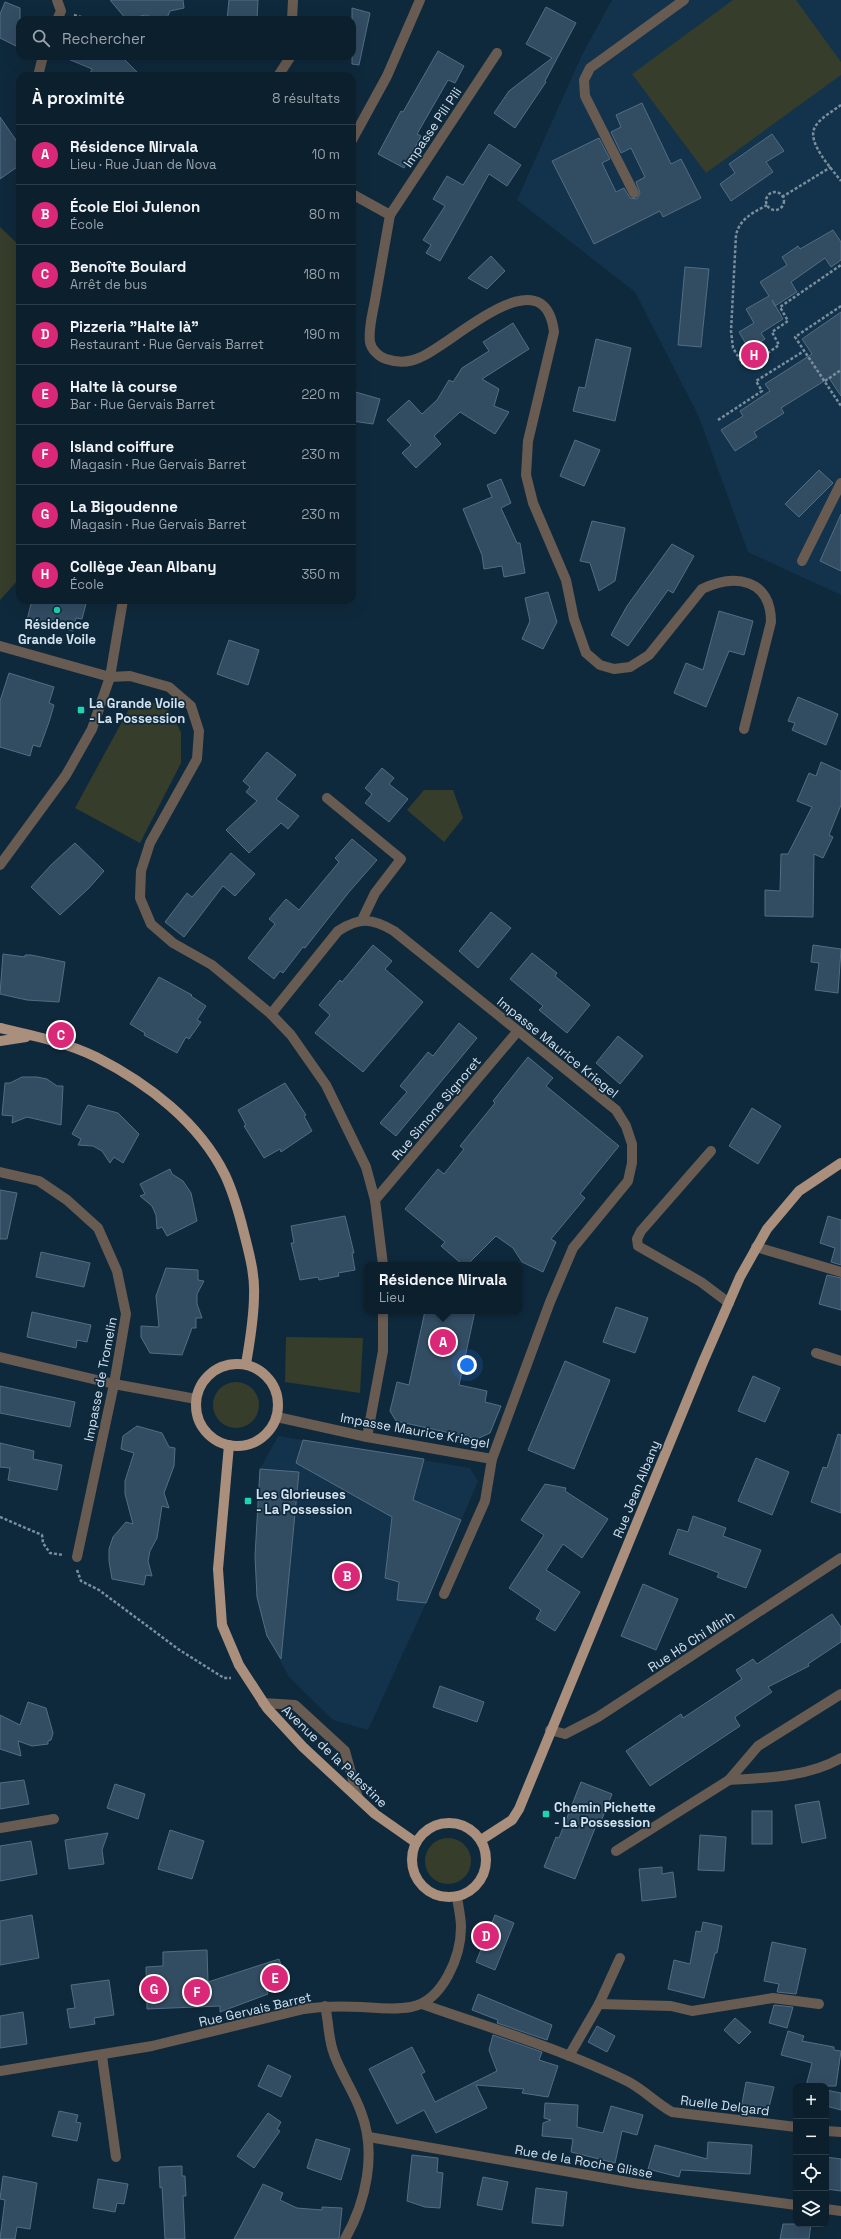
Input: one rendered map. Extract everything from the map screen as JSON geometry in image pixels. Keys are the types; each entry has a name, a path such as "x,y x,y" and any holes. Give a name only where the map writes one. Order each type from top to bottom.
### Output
{"main road":[{"path":"0,1028 36,1036 94,1056 147,1086 179,1114 210,1152 225,1174 237,1206 250,1256 254,1294 252,1324 246,1364"},
{"path":"0,1041 36,1036"},
{"name":"Rue Jean Albany","path":"481,1840 512,1820 519,1809 550,1730 728,1303 756,1247 767,1229 799,1191 841,1163"},
{"path":"233,1364 246,1364 259,1369 269,1378 276,1390 279,1404 277,1417 272,1428 263,1437 253,1443 241,1446 229,1445 217,1441 204,1428 196,1411 196,1399 200,1386 208,1375 220,1367 233,1364"},
{"name":"Avenue de la Palestine","path":"229,1445 218,1569 222,1625 233,1652 263,1703 303,1747 388,1825 415,1842"},
{"path":"453,1822 464,1825 474,1831 481,1840 486,1851 486,1863 483,1874 477,1884 468,1892 457,1896 445,1897 433,1894 423,1887 415,1877 411,1854 415,1842 422,1833 431,1826 453,1822"}],"street":[{"path":"56,0 61,11 59,16"},
{"path":"292,16 293,0"},
{"path":"356,133 387,76 420,0"},
{"path":"634,193 585,96 584,80 590,68 684,0"},
{"name":"Impasse Pili Pili","path":"390,215 497,53"},
{"path":"39,72 41,60"},
{"path":"281,72 288,60"},
{"path":"356,196 390,215 371,322 370,343 380,357 399,363 421,357 508,302 526,298 542,302 552,315 554,332 528,441 526,475 533,503 566,580 574,619 586,653 600,665 614,669 630,667 649,655 702,588 714,583 729,580 749,582 765,596 771,609 771,622 744,729"},
{"path":"802,561 841,483"},
{"path":"0,865 66,775 92,729 110,676 122,604"},
{"path":"0,646 110,676 130,676 169,687 191,706 199,731 197,759 150,843 141,871 140,898 151,924 173,943 212,965 270,1014 291,1035 326,1085 366,1167 375,1200 383,1262"},
{"path":"270,1014 338,931 349,924 362,920 375,893 401,859 327,798"},
{"name":"Impasse Maurice Kriegel","path":"277,1417 368,1437 492,1459 550,1302 574,1248 628,1181 632,1163 632,1144 626,1126 616,1110 517,1032 394,931 380,923 362,920"},
{"name":"Rue Simone Signoret","path":"375,1200 517,1032"},
{"path":"711,1151 641,1231 636,1240 638,1246 702,1282 728,1303"},
{"name":"Impasse de Tromelin","path":"0,1172 39,1181 67,1200 98,1228 117,1271 126,1314 114,1384 77,1557"},
{"path":"756,1247 841,1272"},
{"path":"368,1437 383,1351 384,1314"},
{"path":"816,1353 841,1361"},
{"path":"0,1357 114,1384 196,1399"},
{"path":"444,1594 485,1502 492,1459"},
{"name":"Rue Hô Chi Minh","path":"550,1730 565,1734 598,1717 841,1558"},
{"path":"616,1851 729,1780 758,1746 841,1694"},
{"path":"263,1703 295,1705 345,1751 358,1798"},
{"path":"729,1780 765,1778 803,1772 841,1758"},
{"path":"0,1828 54,1819"},
{"path":"422,2004 439,1989 458,1952 461,1927 457,1896"},
{"path":"569,2056 599,2004 620,1958"},
{"path":"599,2004 671,2006 692,2011 773,1998 819,2004"},
{"name":"Rue Gervais Barret","path":"0,2071 102,2056 183,2039 304,2009 325,2006 394,2009 422,2004"},
{"name":"Ruelle Delgard","path":"422,2004 569,2056 629,2082 657,2104 672,2112 691,2116 793,2127"},
{"path":"325,2006 334,2055 361,2112 369,2137 368,2165 364,2190 351,2229 345,2239"},
{"path":"102,2056 116,2157"},
{"path":"829,2131 841,2132"},
{"name":"Rue de la Roche Glisse","path":"369,2137 639,2184 793,2205"},
{"path":"829,2209 841,2211"}],"path":[{"path":"841,105 820,121 812,134 813,142 841,181"},
{"path":"782,197 831,167"},
{"path":"771,193 778,193 782,197 783,203 780,208 770,208 767,204 767,197 771,193"},
{"path":"767,204 738,224 736,235 731,330 734,348 742,363 751,365 779,345 772,332 788,321 780,307 841,264"},
{"path":"841,306 795,337 841,406"},
{"path":"718,420 762,391 756,381 804,351"},
{"path":"825,381 841,370"},
{"path":"0,1517 42,1535 42,1543 50,1553 77,1557 77,1573 81,1581 99,1590 178,1649 224,1678 247,1678"}],"shaded area":[{"path":"612,0 841,0 841,595 748,552 699,417 635,292 517,200 581,57"},
{"path":"278,1436 470,1468 478,1481 426,1603 368,1730 333,1720 289,1677 267,1636 257,1597 255,1556 260,1469"}],"green space":[{"path":"733,0 796,0 841,62 841,75 706,173 632,74"},
{"path":"0,227 16,242 16,582 0,600"},
{"path":"138,700 151,701 170,712 181,732 181,763 140,843 75,808 130,707"},
{"path":"424,790 453,790 463,818 444,842 407,810"},
{"path":"286,1337 363,1338 360,1393 285,1382"},
{"path":"231,1382 241,1382 249,1386 255,1392 259,1400 259,1410 255,1418 249,1424 241,1428 231,1428 223,1424 217,1418 213,1410 213,1400 217,1392 223,1386"},
{"path":"443,1838 453,1838 461,1842 467,1848 471,1856 471,1866 467,1874 461,1880 453,1884 443,1884 435,1880 429,1874 425,1866 425,1856 429,1848 435,1842"}],"building":[{"path":"110,0 183,0 184,8 170,11 168,16 123,16"},
{"path":"229,0 258,0 257,16 227,16"},
{"path":"5,2 20,8 20,16 16,16 16,46 0,38 0,14"},
{"path":"546,7 576,23 545,81 546,82 515,128 494,113 509,91 552,58 526,44"},
{"path":"352,8 370,13 359,65 352,64 352,60 356,60 356,16 352,16"},
{"path":"438,51 464,66 455,83 448,80 417,134 421,136 404,168 378,154 401,111 403,112"},
{"path":"71,60 125,60 137,72 91,72 92,69"},
{"path":"642,103 671,164 681,159 701,198 663,217 660,211 594,244 552,161 599,138 610,159 602,163 616,192 624,188 630,198 637,199 640,193 636,182 645,177 631,148 621,153 611,132 621,127 616,115"},
{"path":"0,117 16,140 16,168 0,179"},
{"path":"772,134 784,151 766,162 773,172 731,201 720,184 735,173 729,164"},
{"path":"489,144 521,165 507,186 489,174 440,261 426,253 431,245 423,240 445,206 433,199 447,176 463,185"},
{"path":"833,230 841,242 841,260 831,267 825,258 791,282 797,292 775,306 783,319 761,333 765,339 749,349 739,332 754,323 746,309 769,296 760,282 787,265 782,257 798,246 800,249"},
{"path":"491,256 505,271 487,289 468,278"},
{"path":"685,267 709,269 701,347 678,345"},
{"path":"841,312 841,396 829,378 781,408 784,413 754,432 757,437 735,451 721,430 743,416 740,411 770,391 765,384 812,354 802,339"},
{"path":"513,323 529,349 482,379 499,389 494,406 509,412 495,434 460,412 434,436 441,444 416,468 402,453 411,445 387,420 409,400 422,414 437,400 449,380 453,382 462,368 489,351 483,342"},
{"path":"596,339 631,348 615,421 573,411 579,387 585,388"},
{"path":"356,392 380,399 373,424 356,422"},
{"path":"575,440 600,450 584,486 560,476"},
{"path":"819,470 833,483 799,517 785,504"},
{"path":"501,479 511,503 501,508 517,543 520,543 525,573 504,577 502,566 484,569 482,555 463,509 492,497 487,485"},
{"path":"841,514 841,571 820,561"},
{"path":"592,521 625,528 615,581 599,591 590,563 580,561"},
{"path":"672,544 694,556 673,593 668,590 628,646 611,635 627,606"},
{"path":"548,592 557,622 543,649 522,639 530,621 525,598"},
{"name":"Résidence Grande Voile","path":"31,604 86,604 82,619 76,618 73,631 27,620"},
{"path":"719,611 753,621 744,655 729,651 706,707 674,693 686,663 703,670"},
{"path":"229,640 259,650 248,685 217,674"},
{"path":"9,673 54,687 49,703 54,705 49,722 40,747 33,745 30,756 0,747 0,701"},
{"path":"798,697 838,714 826,745 792,730 795,723 788,721"},
{"path":"267,752 296,775 276,799 299,816 288,829 281,823 249,853 226,830 257,801 246,792 250,787 243,781"},
{"path":"821,762 841,771 841,805 829,835 833,837 823,858 814,854 813,917 765,916 765,890 780,891 781,854 788,854 812,807 797,801 809,773 816,776"},
{"path":"382,768 394,778 389,784 408,799 389,822 365,803 372,794 365,788"},
{"path":"352,839 377,860 349,892 305,948 303,947 283,973 280,971 274,979 248,958 275,924 269,919 286,899 299,910 339,862 335,858"},
{"path":"75,843 104,871 89,888 60,915 31,887 51,865"},
{"path":"231,853 255,874 235,896 223,886 184,937 165,922 187,893 192,897"},
{"path":"491,912 511,928 478,968 459,951"},
{"path":"373,945 392,961 385,969 423,1002 363,1072 315,1033 330,1015 319,1005 340,980 342,982"},
{"path":"813,945 841,949 838,993 815,990 819,963 811,962"},
{"path":"532,953 557,973 555,976 590,1005 567,1033 539,1010 543,1006 510,979"},
{"path":"3,954 25,957 25,955 31,955 65,962 59,1002 27,1000 0,994"},
{"path":"159,977 192,995 191,996 206,1006 197,1020 201,1022 189,1039 186,1037 177,1053 144,1035 145,1033 130,1024"},
{"path":"459,1023 477,1038 396,1136 380,1123 407,1092 400,1086 428,1052 433,1056"},
{"path":"618,1036 643,1056 620,1084 596,1063"},
{"path":"528,1057 553,1078 546,1086 619,1146 580,1194 585,1198 551,1239 556,1242 543,1272 522,1262 513,1248 496,1236 470,1262 460,1262 441,1246 445,1242 405,1209 438,1169 444,1174 464,1149 460,1146 495,1103 493,1101"},
{"path":"22,1077 47,1079 57,1086 63,1086 61,1125 27,1117 12,1123 13,1116 2,1115 5,1083 10,1083"},
{"path":"285,1083 306,1115 304,1116 312,1131 281,1152 280,1149 264,1158 244,1126 246,1125 238,1110"},
{"path":"88,1105 118,1113 139,1134 123,1163 114,1157 110,1163 102,1151 93,1146 78,1145 81,1139 72,1134"},
{"path":"752,1108 781,1126 758,1164 729,1146"},
{"path":"170,1169 172,1174 183,1181 191,1193 197,1221 167,1236 162,1227 157,1229 156,1215 152,1206 140,1196 145,1194 140,1184"},
{"path":"0,1190 17,1193 7,1239 0,1239"},
{"path":"345,1216 354,1253 352,1253 355,1270 338,1273 339,1276 319,1280 318,1277 300,1280 291,1243 294,1243 291,1226"},
{"path":"828,1216 841,1220 841,1265 831,1262 835,1248 820,1243"},
{"path":"41,1252 90,1263 84,1287 36,1277"},
{"path":"166,1268 198,1270 198,1280 204,1281 197,1294 197,1304 202,1318 196,1318 196,1328 192,1328 182,1355 150,1353 141,1337 141,1326 159,1327 156,1296"},
{"path":"827,1275 841,1278 841,1310 819,1304"},
{"path":"616,1307 648,1318 635,1353 603,1342"},
{"path":"32,1312 91,1325 87,1342 77,1340 76,1348 27,1337"},
{"path":"424,1314 474,1314 459,1385 487,1391 485,1402 501,1406 490,1433 477,1439 396,1421 390,1411 397,1382 409,1385"},
{"path":"565,1361 610,1380 574,1469 528,1450"},
{"path":"753,1376 780,1388 765,1422 738,1411"},
{"path":"0,1386 75,1402 70,1427 0,1413"},
{"path":"137,1426 162,1433 169,1447 175,1448 174,1466 164,1493 169,1508 162,1506 157,1538 150,1551 148,1561 152,1576 146,1575 144,1585 112,1579 109,1561 109,1549 113,1537 126,1522 133,1524 125,1494 125,1481 134,1453 121,1449 123,1436"},
{"path":"838,1434 841,1435 841,1513 811,1502 823,1467 827,1468"},
{"path":"303,1440 424,1459 413,1500 461,1520 426,1603 397,1600 399,1582 385,1578 392,1517 296,1463"},
{"path":"0,1443 34,1451 33,1459 62,1465 57,1490 8,1480 10,1468 0,1467"},
{"path":"756,1458 789,1472 772,1515 738,1501"},
{"path":"260,1469 299,1472 281,1659 267,1636 257,1597 255,1556"},
{"path":"545,1484 566,1488 565,1491 608,1519 582,1558 563,1544 546,1570 580,1592 555,1631 536,1619 541,1610 509,1588 544,1535 521,1520"},
{"path":"693,1516 726,1528 723,1536 761,1550 746,1588 717,1577 719,1573 669,1554 678,1529 688,1532"},
{"path":"643,1584 678,1599 656,1650 621,1636"},
{"path":"832,1614 841,1627 841,1642 808,1664 809,1666 768,1687 772,1692 736,1716 735,1718 740,1726 650,1786 626,1751 681,1714 683,1718 742,1679 736,1670 753,1659 757,1664"},
{"path":"440,1686 484,1702 477,1722 433,1707"},
{"path":"28,1702 46,1708 53,1733 51,1740 48,1741 48,1744 32,1746 18,1741 21,1756 0,1749 0,1715 20,1725"},
{"path":"24,1780 29,1804 0,1809 0,1783"},
{"path":"581,1782 612,1794 600,1824 597,1823 575,1879 544,1867 556,1837 559,1838"},
{"path":"115,1784 145,1794 138,1819 107,1808"},
{"path":"819,1801 826,1838 802,1843 795,1805"},
{"path":"752,1811 772,1811 772,1844 752,1844"},
{"path":"170,1830 204,1841 192,1879 158,1869"},
{"path":"108,1833 102,1850 104,1864 69,1869 65,1840"},
{"path":"700,1835 726,1837 724,1871 698,1870"},
{"path":"31,1841 37,1874 0,1881 0,1846"},
{"path":"662,1867 662,1874 673,1872 676,1897 642,1901 639,1869"},
{"path":"32,1915 39,1958 0,1965 0,1921"},
{"path":"495,1915 514,1923 495,1970 476,1962"},
{"path":"703,1922 722,1926 717,1953 715,1953 704,1998 668,1989 674,1960 690,1964 696,1931 701,1932"},
{"path":"772,1942 806,1949 796,1994 777,1992 779,1984 764,1981"},
{"path":"207,1950 208,1982 279,1959 286,1979 265,1987 268,1994 220,2012 220,2006 147,2009 146,1967 163,1966 163,1952"},
{"path":"109,1980 114,2015 94,2018 95,2024 70,2028 67,2009 75,2008 71,1985"},
{"path":"478,1994 552,2025 547,2040 497,2023 498,2020 472,2010"},
{"path":"774,2005 793,2007 787,2028 769,2023"},
{"path":"23,2012 27,2044 0,2048 0,2016"},
{"path":"735,2018 751,2032 739,2044 724,2030"},
{"path":"597,2026 615,2036 607,2052 588,2042"},
{"path":"788,2031 804,2036 802,2041 834,2047 834,2050 841,2051 836,2086 829,2086 829,2083 807,2083 812,2063 781,2055"},
{"path":"493,2035 542,2052 539,2060 558,2066 548,2097 522,2093 524,2089 476,2085 487,2108 436,2133 424,2110 397,2124 369,2069 412,2047 425,2072 421,2074 435,2102 497,2071 489,2050"},
{"path":"268,2065 291,2076 281,2097 258,2086"},
{"path":"746,2082 774,2087 767,2115 741,2109"},
{"path":"829,2091 841,2093 841,2110 829,2107"},
{"path":"545,2103 578,2105 577,2127 603,2133 611,2106 643,2115 637,2135 622,2131 615,2163 571,2152 573,2139 542,2136 543,2123 551,2120 544,2118"},
{"path":"59,2111 78,2115 76,2122 81,2123 77,2141 52,2136"},
{"path":"268,2113 281,2122 277,2129 280,2131 254,2168 237,2156"},
{"path":"316,2139 350,2149 341,2180 307,2168"},
{"path":"708,2142 752,2145 750,2174 681,2170 679,2177 648,2169 655,2145 707,2159"},
{"path":"412,2155 438,2158 437,2172 443,2173 440,2208 425,2207 407,2201"},
{"path":"829,2157 841,2159 841,2191 829,2189"},
{"path":"182,2166 182,2176 185,2176 186,2196 183,2196 185,2239 165,2239 162,2187 160,2188 159,2167"},
{"path":"3,2176 37,2183 30,2229 17,2227 15,2239 0,2239 5,2200 0,2199"},
{"path":"483,2177 508,2182 502,2210 477,2205"},
{"path":"98,2179 128,2184 124,2204 117,2203 115,2212 93,2208"},
{"path":"263,2184 283,2193 280,2200 297,2208 322,2210 322,2207 342,2208 339,2239 234,2239"},
{"path":"536,2188 567,2192 563,2226 532,2223"},
{"path":"783,2224 793,2224 793,2227 811,2227 809,2239 780,2239"}],"place":[{"name":"Collège Jean Albany","path":"754,355"},
{"name":"Résidence Grande Voile","path":"57,610"},
{"name":"La Grande Voile - La Possession","path":"81,710"},
{"name":"Benoîte Boulard","path":"61,1035"},
{"name":"Résidence Nirvala","path":"443,1342"},
{"name":"Les Glorieuses - La Possession","path":"248,1501"},
{"name":"École Eloi Julenon","path":"347,1576"},
{"name":"Chemin Pichette - La Possession","path":"546,1814"},
{"name":"Pizzeria \"Halte là\"","path":"486,1936"},
{"name":"Halte là course","path":"275,1978"},
{"name":"La Bigoudenne","path":"154,1989"},
{"name":"Island coiffure","path":"197,1992"}]}
